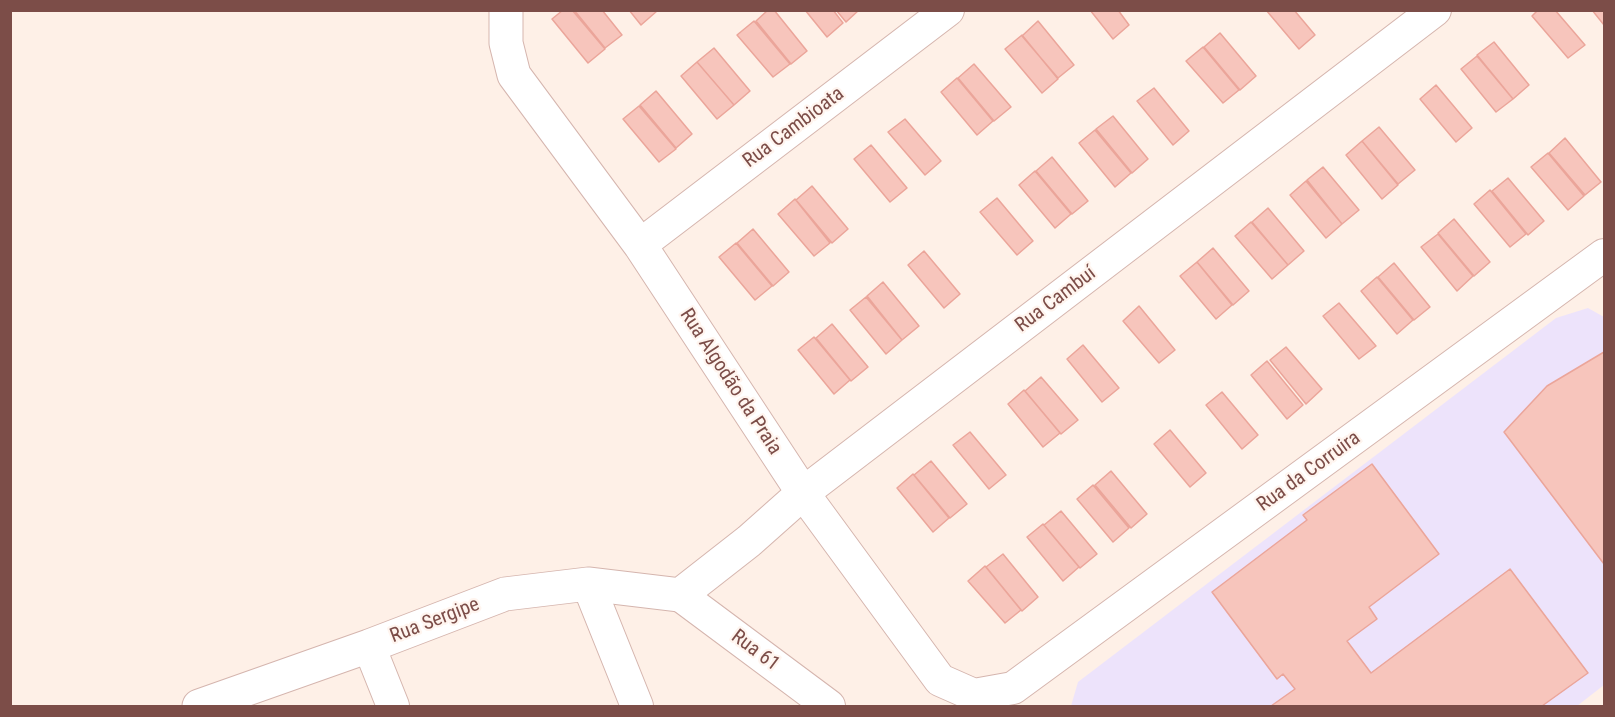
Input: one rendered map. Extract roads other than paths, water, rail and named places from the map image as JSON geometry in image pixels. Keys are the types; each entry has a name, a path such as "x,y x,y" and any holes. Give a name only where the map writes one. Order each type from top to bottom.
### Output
{"street":[{"name":"Rua Algodão da Praia","path":"506,10 506,43 514,75 640,245 803,493 940,680 974,695 1013,688"},
{"name":"Rua Cambioata","path":"640,245 948,10"},
{"name":"Rua Cambuí","path":"680,595 749,541 803,493 1435,10"},
{"name":"Rua da Corruira","path":"1013,688 1601,265"},
{"name":"Rua Sergipe","path":"199,706 369,646 505,594 588,584 680,595"},
{"path":"588,584 637,706"},
{"name":"Rua 61","path":"680,595 829,706"},
{"path":"369,646 393,706"}]}
